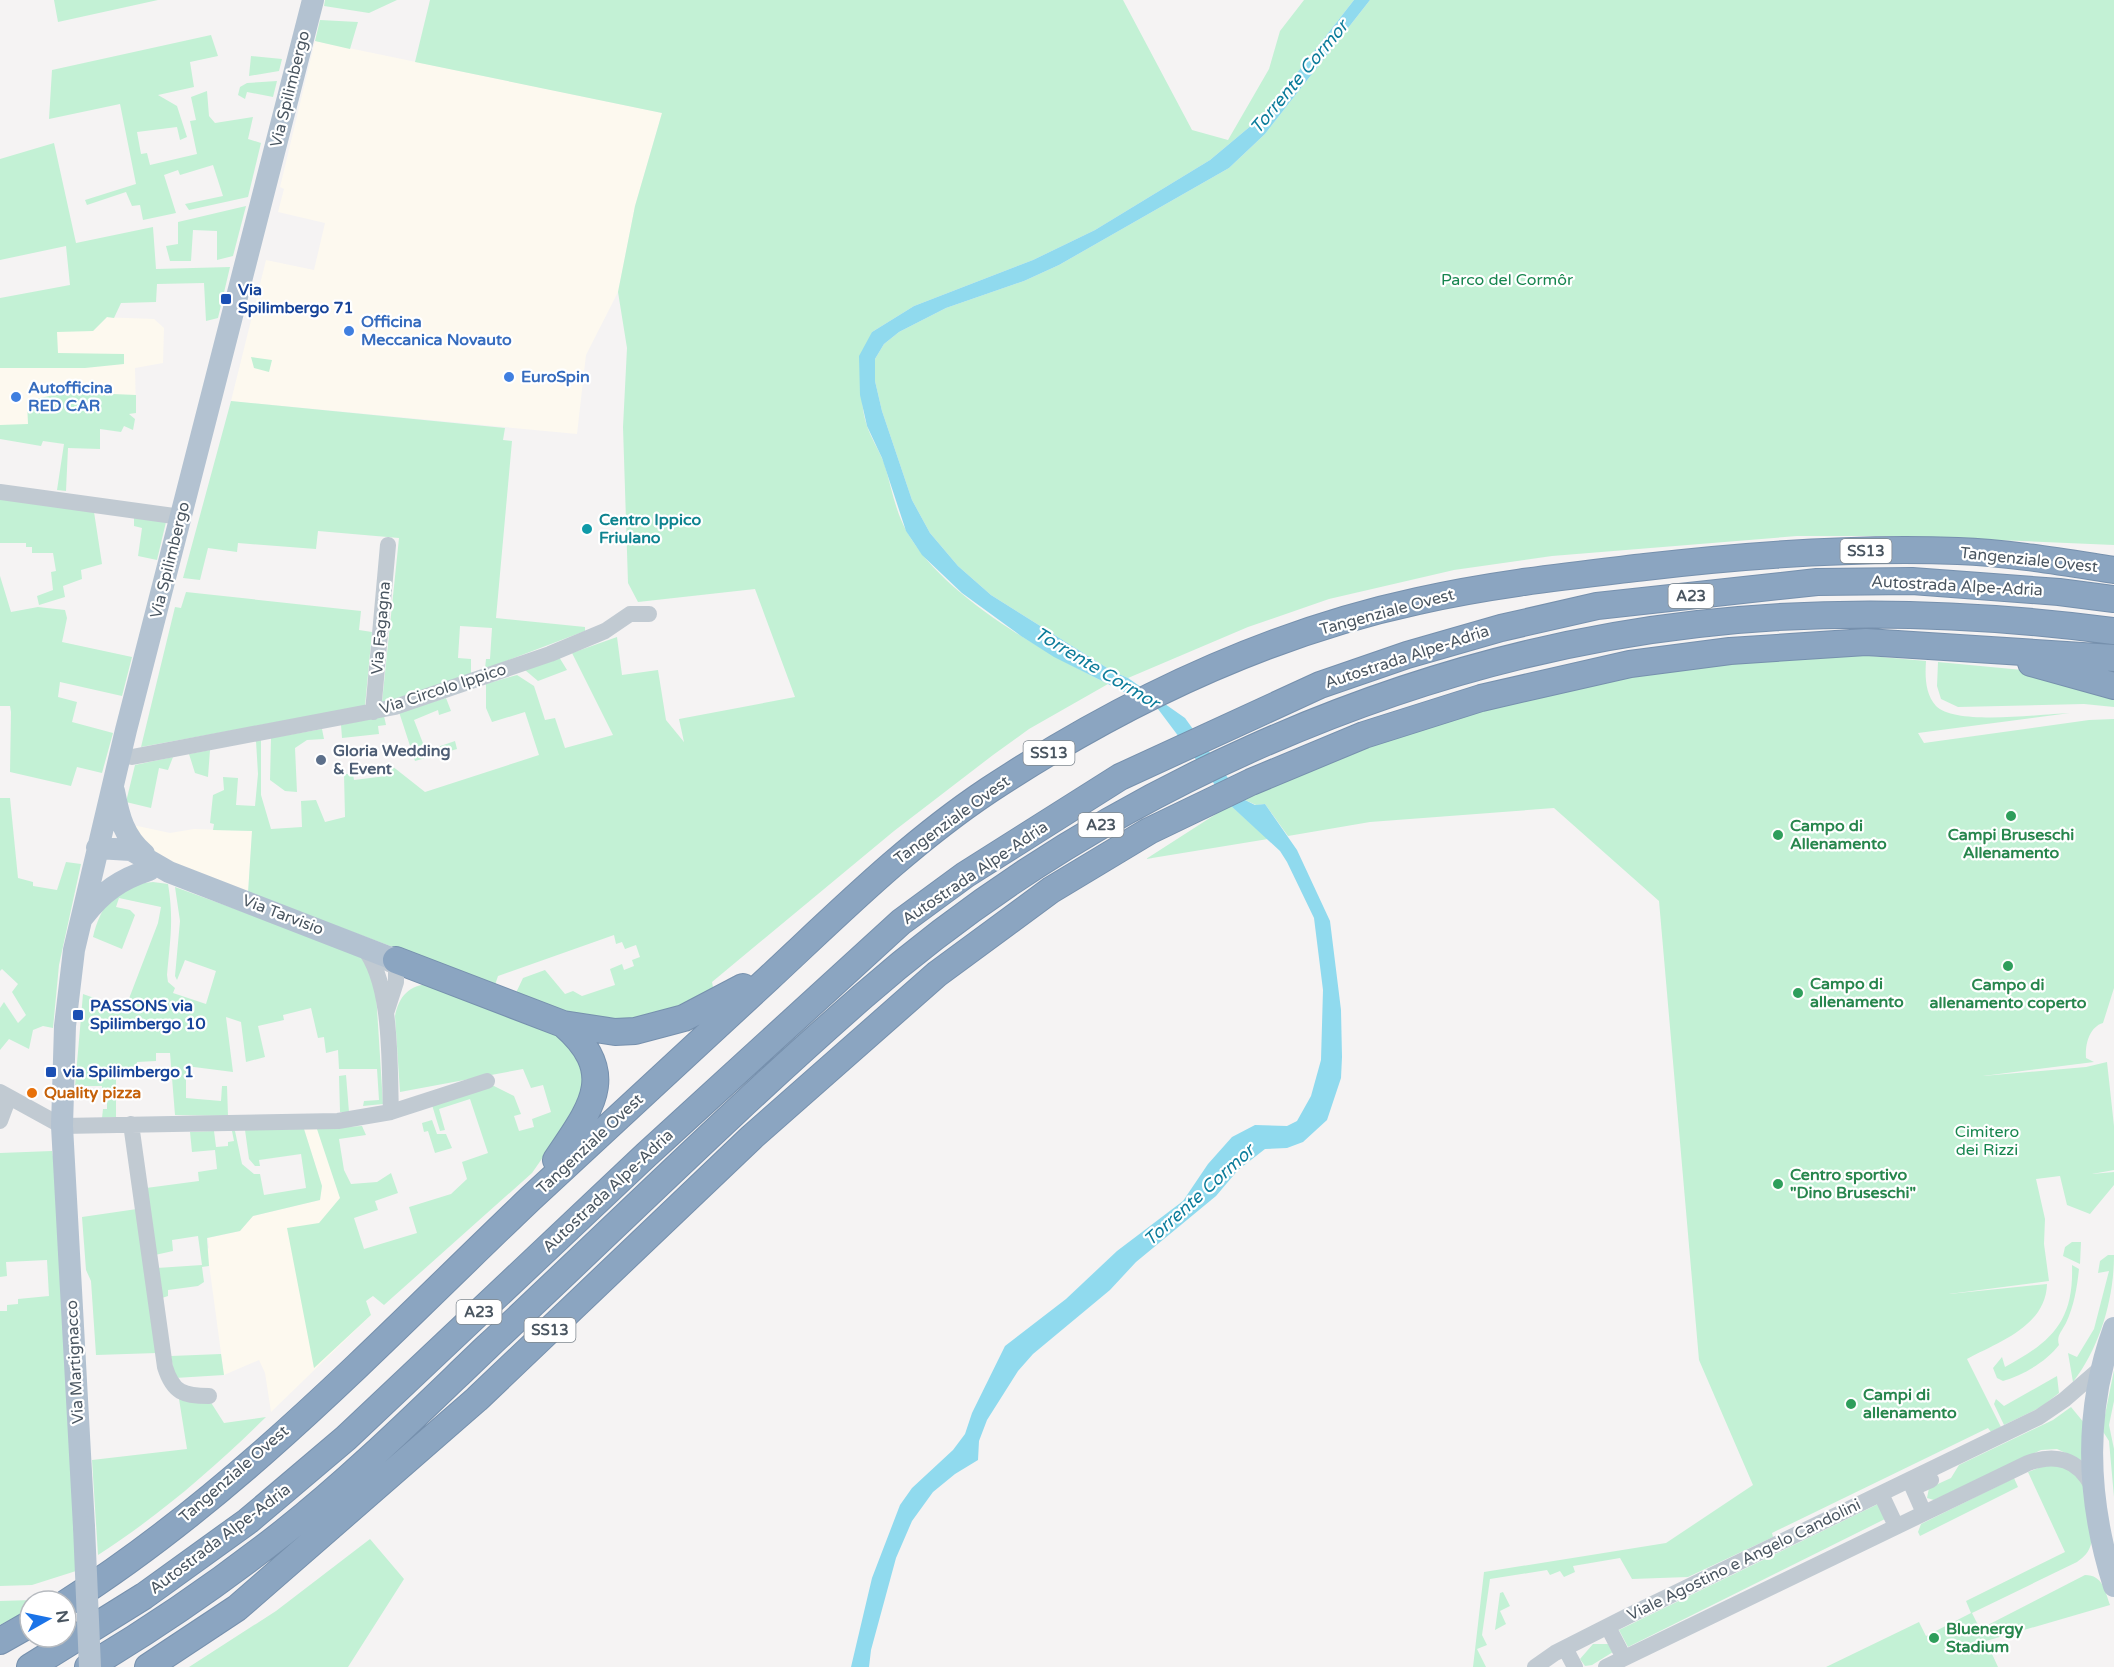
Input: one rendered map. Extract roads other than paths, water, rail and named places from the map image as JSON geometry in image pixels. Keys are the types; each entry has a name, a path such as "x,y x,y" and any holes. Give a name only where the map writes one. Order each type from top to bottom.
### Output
{"highway":[{"name":"Tangenziale Ovest","path":"78,1595 130,1560 197,1508 324,1395 863,888 986,792 1080,733 1178,682 1256,650 1414,602 1561,577 1724,558 1862,551 1958,551 2020,555 2114,570"},
{"path":"2020,555 2114,554"},
{"name":"Autostrada Alpe-Adria","path":"30,1667 144,1596 248,1521 354,1430 646,1155 901,922 965,875 1120,777 1282,701 1407,655 1501,628 1597,606 1817,582 1912,581 2059,592 2114,599"},
{"name":"Autostrada Alpe-Adria","path":"89,1667 186,1605 288,1529 386,1443 775,1077 918,950 1036,865 1127,809 1300,727 1425,683 1516,657 1694,624 1780,616 1882,613 2042,621 2114,630"},
{"name":"SS13","path":"148,1667 237,1608 468,1407 752,1137 937,974 1051,890 1149,831 1323,750 1364,735 1481,698 1630,664 1741,650 1866,642 2114,658"},
{"path":"1928,645 2024,662 2114,686"},
{"path":"388,967 435,975 563,1024 594,1030 636,1031 702,1010 776,972"},
{"path":"529,1200 583,1123 594,1090 594,1066 590,1053 580,1038 563,1024"},
{"path":"0,1641 18,1631"}],"main road":[{"name":"Via Spilimbergo","path":"62,1125 65,1026 74,950 112,787 313,0"},
{"name":"Via Tarvisio","path":"112,787 119,818 127,837 157,868"},
{"name":"Via Tarvisio","path":"97,848 110,860 132,868 157,868 362,945 388,967"},
{"path":"81,921 109,888 157,868"},
{"name":"Via Martignacco","path":"62,1125 84,1527 89,1667"},
{"path":"2114,1328 2101,1368 2093,1427 2092,1486 2102,1542 2114,1586"}],"street":[{"path":"0,492 181,517"},
{"name":"Via Fagagna","path":"373,712 388,545"},
{"name":"Via Circolo Ippico","path":"121,753 132,757 395,707 550,654 605,631 630,614 649,614"},
{"path":"388,967 393,994"},
{"path":"388,967 387,1013 391,1112"},
{"path":"387,1013 393,994 402,985 415,978 435,975"},
{"path":"0,1121 5,1095 62,1125 338,1121 391,1112 487,1081"},
{"path":"131,1124 165,1367 172,1383 183,1394 209,1396"},
{"name":"Viale Agostino e Angelo Candolini","path":"1535,1667 1565,1648 1608,1626 2046,1412 2101,1368"},
{"path":"1606,1667 2028,1463 2048,1458 2065,1459 2075,1464 2086,1475 2092,1486"},
{"name":"Viale Agostino e Angelo Candolini","path":"1924,1513 1913,1488 1941,1475 1946,1462"},
{"name":"Viale Agostino e Angelo Candolini","path":"1881,1494 1896,1526"},
{"name":"Viale Agostino e Angelo Candolini","path":"1608,1626 1624,1658"},
{"path":"1565,1648 1575,1667"}],"water":[{"name":"Torrente Cormor","path":"1354,0 1370,0 1265,134 1229,168 1059,265 1024,281 946,308 899,332 884,344 875,359 875,381 882,411 912,500 930,533 958,566 991,595 1112,671 1128,678 1185,718 1243,799 1255,805 1265,804 1297,850 1330,921 1341,1010 1342,1057 1341,1078 1327,1120 1303,1142 1287,1148 1265,1149 1238,1170 1216,1196 1136,1262 1110,1290 1033,1354 1018,1371 987,1420 979,1441 978,1460 955,1474 933,1492 912,1521 896,1558 871,1650 869,1667 851,1667 872,1578 900,1505 912,1488 953,1450 965,1434 972,1413 1005,1346 1066,1299 1117,1251 1183,1201 1208,1164 1232,1137 1255,1125 1287,1126 1297,1121 1311,1096 1321,1060 1323,990 1314,918 1287,862 1280,851 1230,805 1158,709 1054,657 1021,636 962,593 922,555 906,531 882,458 867,426 860,395 859,356 872,332 914,306 1033,260 1095,230 1210,160 1265,114"}],"place":[{"name":"Via Spilimbergo 71","path":"226,299"},
{"name":"Officina Meccanica Novauto","path":"349,331"},
{"name":"EuroSpin","path":"509,377"},
{"name":"Autofficina RED CAR","path":"16,397"},
{"name":"Centro Ippico Friulano","path":"587,529"},
{"name":"Gloria Wedding & Event","path":"321,760"},
{"name":"Campi Bruseschi Allenamento","path":"2011,816"},
{"name":"Campo di Allenamento","path":"1778,835"},
{"name":"Campo di allenamento coperto","path":"2008,966"},
{"name":"Campo di allenamento","path":"1798,993"},
{"name":"PASSONS via Spilimbergo 10","path":"78,1015"},
{"name":"via Spilimbergo 1","path":"51,1072"},
{"name":"Quality pizza","path":"32,1093"},
{"name":"Centro sportivo \"Dino Bruseschi\"","path":"1778,1184"},
{"name":"Campi di allenamento","path":"1851,1404"},
{"name":"Bluenergy Stadium","path":"1934,1638"}],"park label":[{"name":"Parco del Cormôr","path":"1507,280"},
{"name":"Cimitero dei Rizzi","path":"1987,1141"}]}
